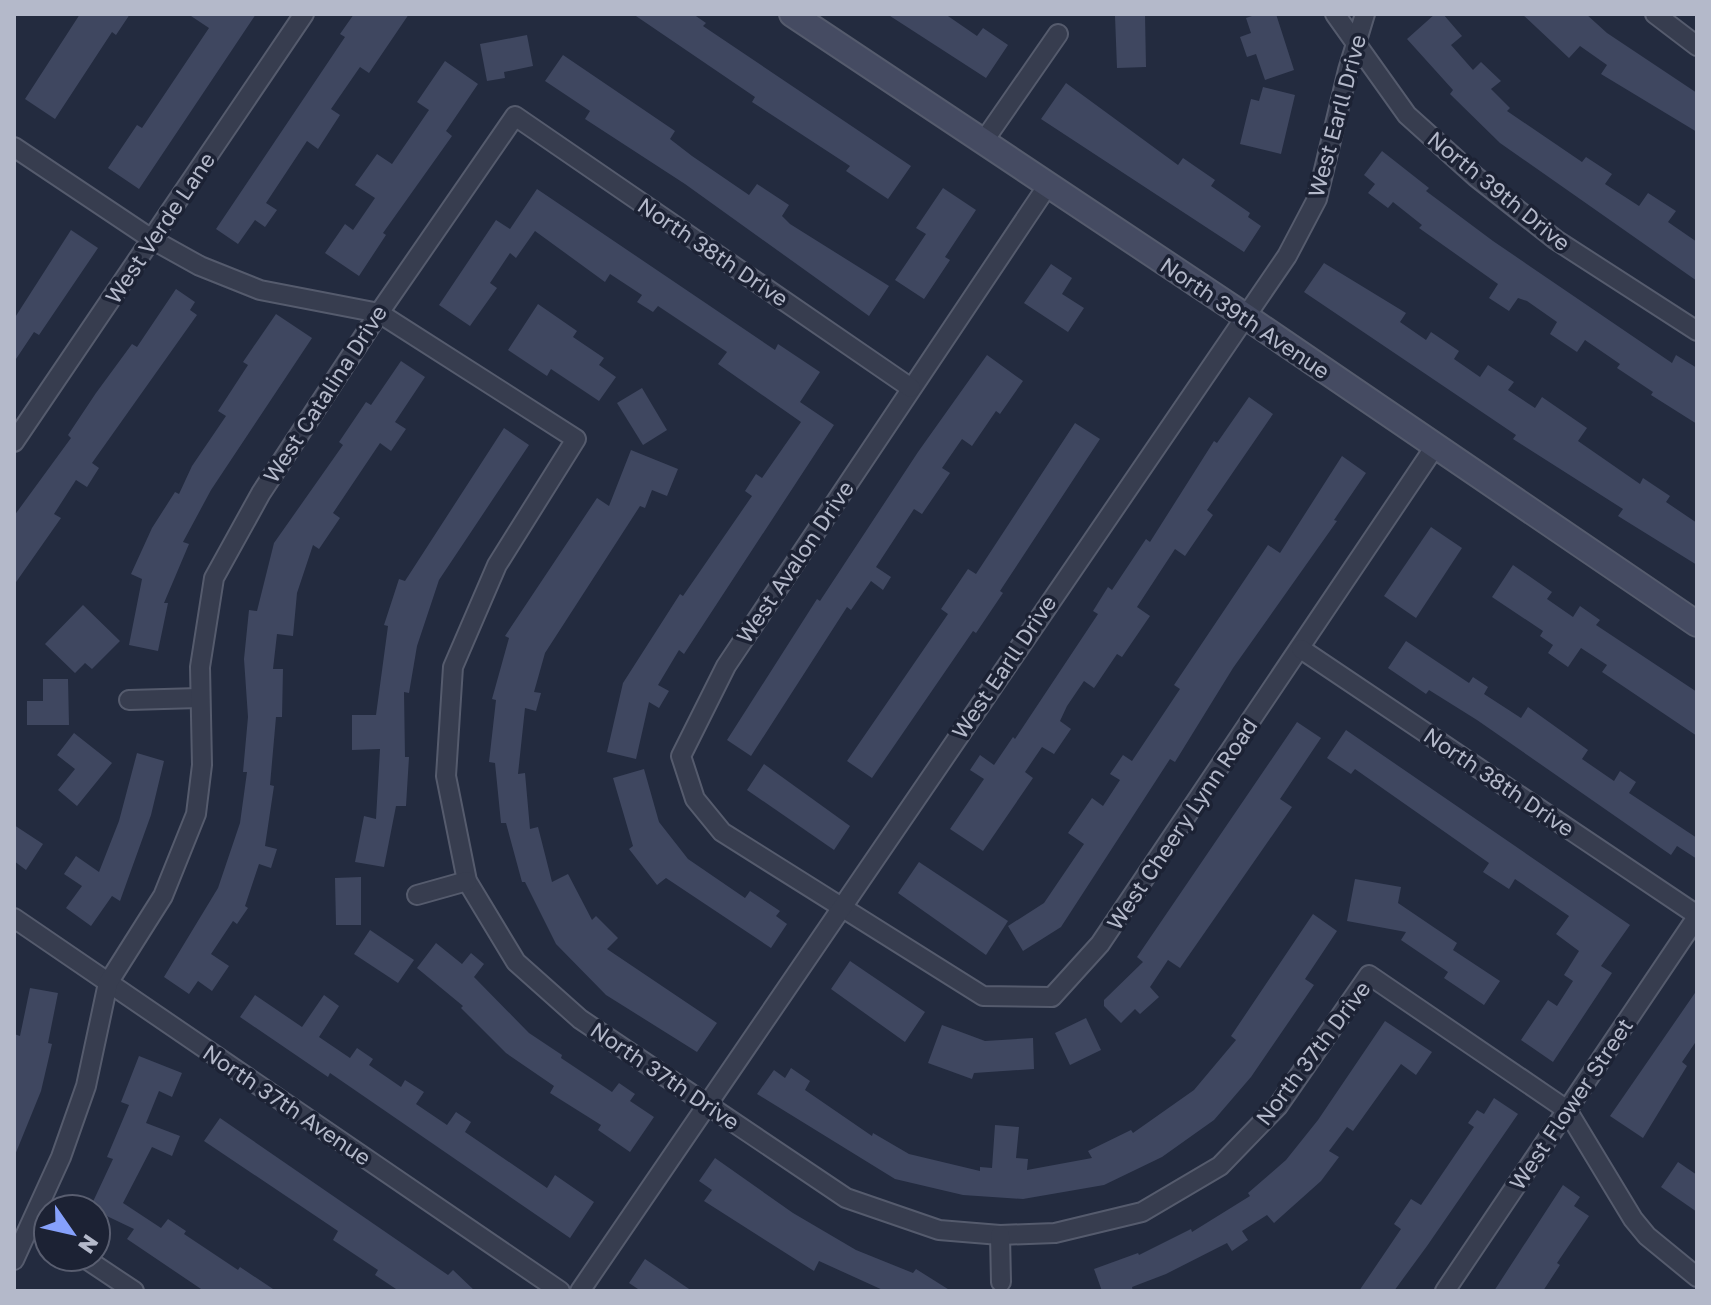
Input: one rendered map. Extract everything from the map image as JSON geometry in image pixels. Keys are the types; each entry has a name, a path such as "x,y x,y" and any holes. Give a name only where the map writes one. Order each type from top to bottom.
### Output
{"street":[{"name":"West Verde Lane","path":"14,442 304,14"},
{"name":"North 39th Avenue","path":"792,14 1245,316 1434,448 1697,624"},
{"name":"North 39th Drive","path":"1335,14 1407,115 1476,177 1556,240 1697,331"},
{"name":"West Earll Drive","path":"580,1291 1287,256 1317,199 1365,14"},
{"path":"1655,14 1697,46"},
{"path":"983,142 1058,34"},
{"name":"West Catalina Drive","path":"44,1193 86,1086 108,983 163,896 196,814 202,765 199,698 214,578 261,493 379,313 515,116"},
{"name":"North 38th Drive","path":"515,116 911,388"},
{"path":"14,147 153,240 200,266 260,290 379,313"},
{"name":"West Avalon Drive","path":"842,906 722,832 695,799 681,756 726,666 1048,185"},
{"name":"North 37th Drive","path":"379,313 576,439 497,565 453,667 446,776 467,881 516,962 580,1019 846,1198 939,1230 1000,1235 1055,1233 1142,1212 1220,1166 1278,1106 1369,975 1567,1110"},
{"name":"West Cheery Lynn Road","path":"842,906 983,996 1052,997 1100,944 1434,448"},
{"name":"North 38th Drive","path":"1301,649 1697,916"},
{"path":"129,700 199,698"},
{"path":"417,895 467,881"},
{"name":"West Flower Street","path":"1445,1291 1697,916"},
{"name":"North 37th Avenue","path":"14,918 560,1291"},
{"path":"1567,1110 1633,1219 1647,1236 1697,1277"},
{"name":"West Catalina Drive","path":"14,1260 32,1223"},
{"path":"1000,1235 1001,1282"},
{"path":"107,1273 134,1291"}],"building":[{"path":"80,14 130,14 116,35 112,32 55,119 25,99"},
{"path":"188,14 256,14 139,189 108,168 137,125 142,128 209,28"},
{"path":"354,14 409,14 369,73 360,67 331,109 340,115 318,149 307,141 266,203 277,210 265,227 255,220 238,244 216,229 345,37 340,34"},
{"path":"633,14 693,14 706,23 703,26 911,166 888,199 846,171 850,166 752,102 755,97"},
{"path":"887,14 945,14 977,36 983,28 1008,45 986,78"},
{"path":"1276,14 1294,70 1265,80 1256,54 1247,57 1240,37 1251,33 1246,18"},
{"path":"1435,14 1443,14 1462,36 1451,45 1473,70 1481,62 1501,81 1491,89 1510,108 1507,111 1582,162 1586,157 1612,174 1605,184 1639,206 1648,193 1676,211 1668,222 1697,242 1697,281 1500,143 1450,94 1453,90 1407,39"},
{"path":"1522,14 1586,14 1607,33 1697,93 1697,132 1601,74 1607,65 1580,46 1569,58"},
{"path":"1145,15 1146,67 1117,68 1115,16"},
{"path":"527,35 533,66 504,72 505,78 487,81 480,44"},
{"path":"563,55 675,131 670,139 749,195 757,184 789,205 782,216 790,224 889,286 869,316 685,184 585,119 590,111 545,81"},
{"path":"445,61 478,84 446,131 452,136 383,233 386,235 359,276 325,253 345,224 353,230 375,198 355,185 377,154 392,164 429,110 417,102"},
{"path":"1066,83 1178,165 1183,158 1215,180 1211,186 1250,213 1248,217 1261,226 1244,252 1041,119"},
{"path":"1263,87 1295,95 1281,154 1240,144 1251,99 1259,101"},
{"path":"1382,151 1429,188 1426,191 1493,241 1672,363 1676,355 1697,368 1697,424 1651,395 1653,392 1617,368 1620,364 1585,340 1577,352 1550,334 1557,322 1527,301 1518,298 1509,311 1489,298 1498,284 1419,228 1422,225 1393,202 1388,208 1368,193 1375,184 1364,175"},
{"path":"943,188 976,210 945,257 950,260 924,299 895,280 926,234 916,228"},
{"path":"537,189 775,350 778,344 820,372 800,402 834,425 684,654 679,650 658,685 669,691 659,708 649,702 636,759 607,752 623,683 680,594 683,596 752,496 745,491 756,474 762,478 801,422 718,364 727,352 658,306 653,312 637,302 642,295 610,274 605,282 535,231 516,258 510,253 490,283 497,288 470,326 439,305 496,220 510,229"},
{"path":"71,230 98,248 39,335 34,332 14,362 14,319"},
{"path":"1324,263 1406,313 1400,322 1426,340 1431,332 1459,351 1454,359 1480,377 1488,365 1514,382 1508,390 1535,408 1542,397 1587,428 1578,441 1640,484 1643,478 1670,496 1666,502 1697,523 1697,565 1618,516 1623,509 1513,439 1516,435 1304,292"},
{"path":"1051,264 1072,278 1062,294 1084,308 1068,332 1024,303"},
{"path":"176,289 195,302 190,310 197,315 92,463 99,468 87,487 76,480 54,514 61,518 14,585 14,516 71,438 68,435 96,393 132,344 137,347"},
{"path":"538,304 577,331 573,337 604,358 599,365 616,377 599,401 551,369 547,376 508,350"},
{"path":"276,314 312,338 211,490 183,542 189,544 164,603 168,603 158,651 129,645 142,579 131,574 152,528 175,492 179,494 192,466 226,416 218,411 248,365 243,362"},
{"path":"987,355 1023,381 1000,414 996,411 972,446 962,439 942,468 950,473 922,514 914,509 876,567 891,577 883,590 871,581 851,610 847,607 751,756 727,740 817,599 820,601 918,452"},
{"path":"401,361 425,377 395,422 406,429 391,451 380,443 333,513 340,518 319,549 313,545 297,593 293,636 277,634 273,669 283,669 282,717 276,717 270,785 274,786 265,846 277,849 271,868 259,864 245,906 248,908 237,924 233,921 211,954 229,966 212,991 198,981 189,994 164,977 218,888 240,823 247,772 243,772 248,717 244,659 249,610 257,611 274,543 343,445 339,442 366,402 371,405"},
{"path":"642,388 667,430 643,445 617,403"},
{"path":"1249,397 1273,414 1207,510 1213,515 1185,556 1175,549 1137,607 1150,616 1122,657 1117,654 1094,688 1084,681 1067,706 1060,721 1071,729 1054,754 1042,747 1025,772 1033,778 983,851 950,829 984,779 970,770 980,755 994,765 1013,737 1015,739 1098,614 1093,611 1108,587 1112,590 1146,539 1150,542 1214,441 1217,443"},
{"path":"1075,423 1100,439 1000,591 1003,593 976,633 973,631 872,778 847,761 948,614 941,609 968,569 976,574"},
{"path":"504,428 529,445 439,580 417,646 409,693 404,692 405,757 409,757 406,806 396,806 384,867 355,862 364,816 376,819 380,749 352,750 352,715 376,715 388,626 384,625 399,579 405,581"},
{"path":"631,450 678,469 667,496 652,490 645,508 640,506 545,653 534,692 541,693 536,711 525,708 518,774 525,773 530,829 538,827 552,882 568,874 592,920 596,916 618,938 607,949 717,1023 697,1052 606,995 556,944 525,882 522,882 506,823 501,823 495,763 489,762 496,700 492,699 509,638 505,636 597,498 609,506"},
{"path":"1342,456 1366,473 1334,520 1337,521 1233,668 1175,762 1170,759 1061,927 1023,951 1008,926 1044,903 1084,844 1068,833 1092,798 1103,806 1120,780 1110,774 1123,755 1132,761 1180,689 1174,685 1268,545 1280,553"},
{"path":"1431,527 1462,548 1416,618 1384,596"},
{"path":"1513,565 1552,592 1547,599 1573,617 1580,606 1600,620 1596,625 1697,692 1697,736 1602,672 1607,665 1581,648 1568,667 1548,653 1553,645 1540,636 1543,631 1492,597"},
{"path":"83,605 120,641 92,669 85,663 75,673 45,644"},
{"path":"1406,641 1469,683 1473,677 1488,687 1484,694 1521,718 1528,707 1588,750 1582,759 1614,781 1620,771 1636,782 1629,793 1697,838 1697,859 1677,846 1671,855 1477,720 1429,690 1426,694 1388,668"},
{"path":"43,679 68,679 69,725 27,725 27,701 43,701"},
{"path":"1297,722 1321,738 1280,799 1292,807 1180,968 1168,960 1150,987 1159,997 1140,1014 1135,1009 1121,1023 1104,1006 1104,1000 1143,962 1137,957"},
{"path":"1346,730 1630,925 1601,966 1612,973 1553,1062 1521,1040 1548,1000 1557,1006 1573,981 1564,975 1579,951 1556,934 1569,916 1515,879 1509,889 1483,872 1489,863 1355,769 1351,774 1327,758"},
{"path":"74,733 112,763 77,806 58,790 75,769 57,755"},
{"path":"137,753 164,761 151,815 120,901 112,896 91,926 66,908 82,886 64,874 76,856 99,872 119,821"},
{"path":"764,764 850,826 834,850 747,790"},
{"path":"644,769 659,822 688,859 745,898 750,891 780,911 776,916 787,924 771,948 666,878 657,885 629,849 633,846 613,778"},
{"path":"14,825 43,844 26,870 14,861"},
{"path":"919,862 1008,921 986,955 898,893"},
{"path":"361,877 361,925 336,925 335,878"},
{"path":"1355,879 1401,887 1398,903 1457,943 1453,950 1500,981 1484,1005 1444,978 1448,972 1401,940 1406,932 1347,921"},
{"path":"1313,914 1337,931 1305,979 1314,985 1251,1077 1214,1120 1162,1157 1104,1185 1023,1199 963,1195 895,1179 757,1094 774,1070 785,1078 791,1068 810,1081 805,1090 872,1136 873,1133 909,1154 980,1171 980,1167 992,1168 995,1125 1019,1127 1016,1158 1028,1159 1027,1170 1092,1158 1088,1151 1131,1130 1133,1133 1194,1090 1236,1040 1231,1036"},
{"path":"370,930 414,960 398,983 354,954"},
{"path":"436,943 462,964 471,953 484,964 474,977 529,1033 562,1055 561,1058 612,1092 619,1083 635,1094 630,1101 654,1117 630,1152 598,1130 601,1125 550,1093 554,1086 506,1053 461,1008 463,1006 417,968"},
{"path":"850,961 925,1012 905,1042 831,989"},
{"path":"30,988 58,993 48,1043 52,1044 41,1091 15,1155 14,1034 20,1036"},
{"path":"1697,990 1697,1040 1682,1062 1687,1066 1643,1138 1610,1116"},
{"path":"255,995 302,1027 324,995 339,1006 319,1037 350,1058 357,1048 373,1059 369,1065 401,1087 405,1080 424,1092 416,1104 447,1125 456,1112 471,1122 465,1132 547,1188 555,1175 594,1202 570,1238 330,1073 328,1077 240,1017"},
{"path":"1086,1018 1101,1050 1070,1065 1055,1033"},
{"path":"1385,1021 1432,1052 1416,1075 1401,1064 1353,1131 1347,1127 1329,1151 1339,1157 1321,1181 1274,1223 1267,1215 1242,1231 1248,1240 1232,1251 1227,1243 1166,1274 1132,1287 1133,1291 1102,1291 1094,1269 1139,1255 1191,1229 1192,1232 1250,1196 1248,1193 1286,1160 1318,1120"},
{"path":"942,1025 985,1041 1033,1038 1034,1069 974,1073 972,1079 928,1063"},
{"path":"139,1056 182,1073 172,1097 159,1091 146,1123 180,1136 172,1156 152,1147 123,1203 161,1228 168,1219 186,1231 184,1234 238,1270 240,1267 276,1291 204,1291 127,1239 134,1229 112,1218 112,1193 97,1193 113,1159 107,1157 129,1105 121,1102"},
{"path":"1494,1098 1518,1114 1427,1246 1394,1291 1359,1291 1401,1229 1394,1224 1411,1199 1421,1205 1474,1127 1468,1123 1477,1110 1484,1114"},
{"path":"220,1118 448,1275 453,1270 475,1291 399,1291 375,1275 378,1270 333,1240 338,1231 204,1141"},
{"path":"715,1158 793,1213 856,1250 913,1273 916,1269 951,1291 885,1291 819,1261 814,1271 704,1201 712,1190 699,1181"},
{"path":"1678,1162 1697,1175 1697,1212 1661,1187"},
{"path":"1563,1185 1580,1197 1574,1206 1589,1216 1557,1263 1560,1265 1543,1291 1494,1291"},
{"path":"645,1259 692,1291 641,1291 629,1283"}]}
